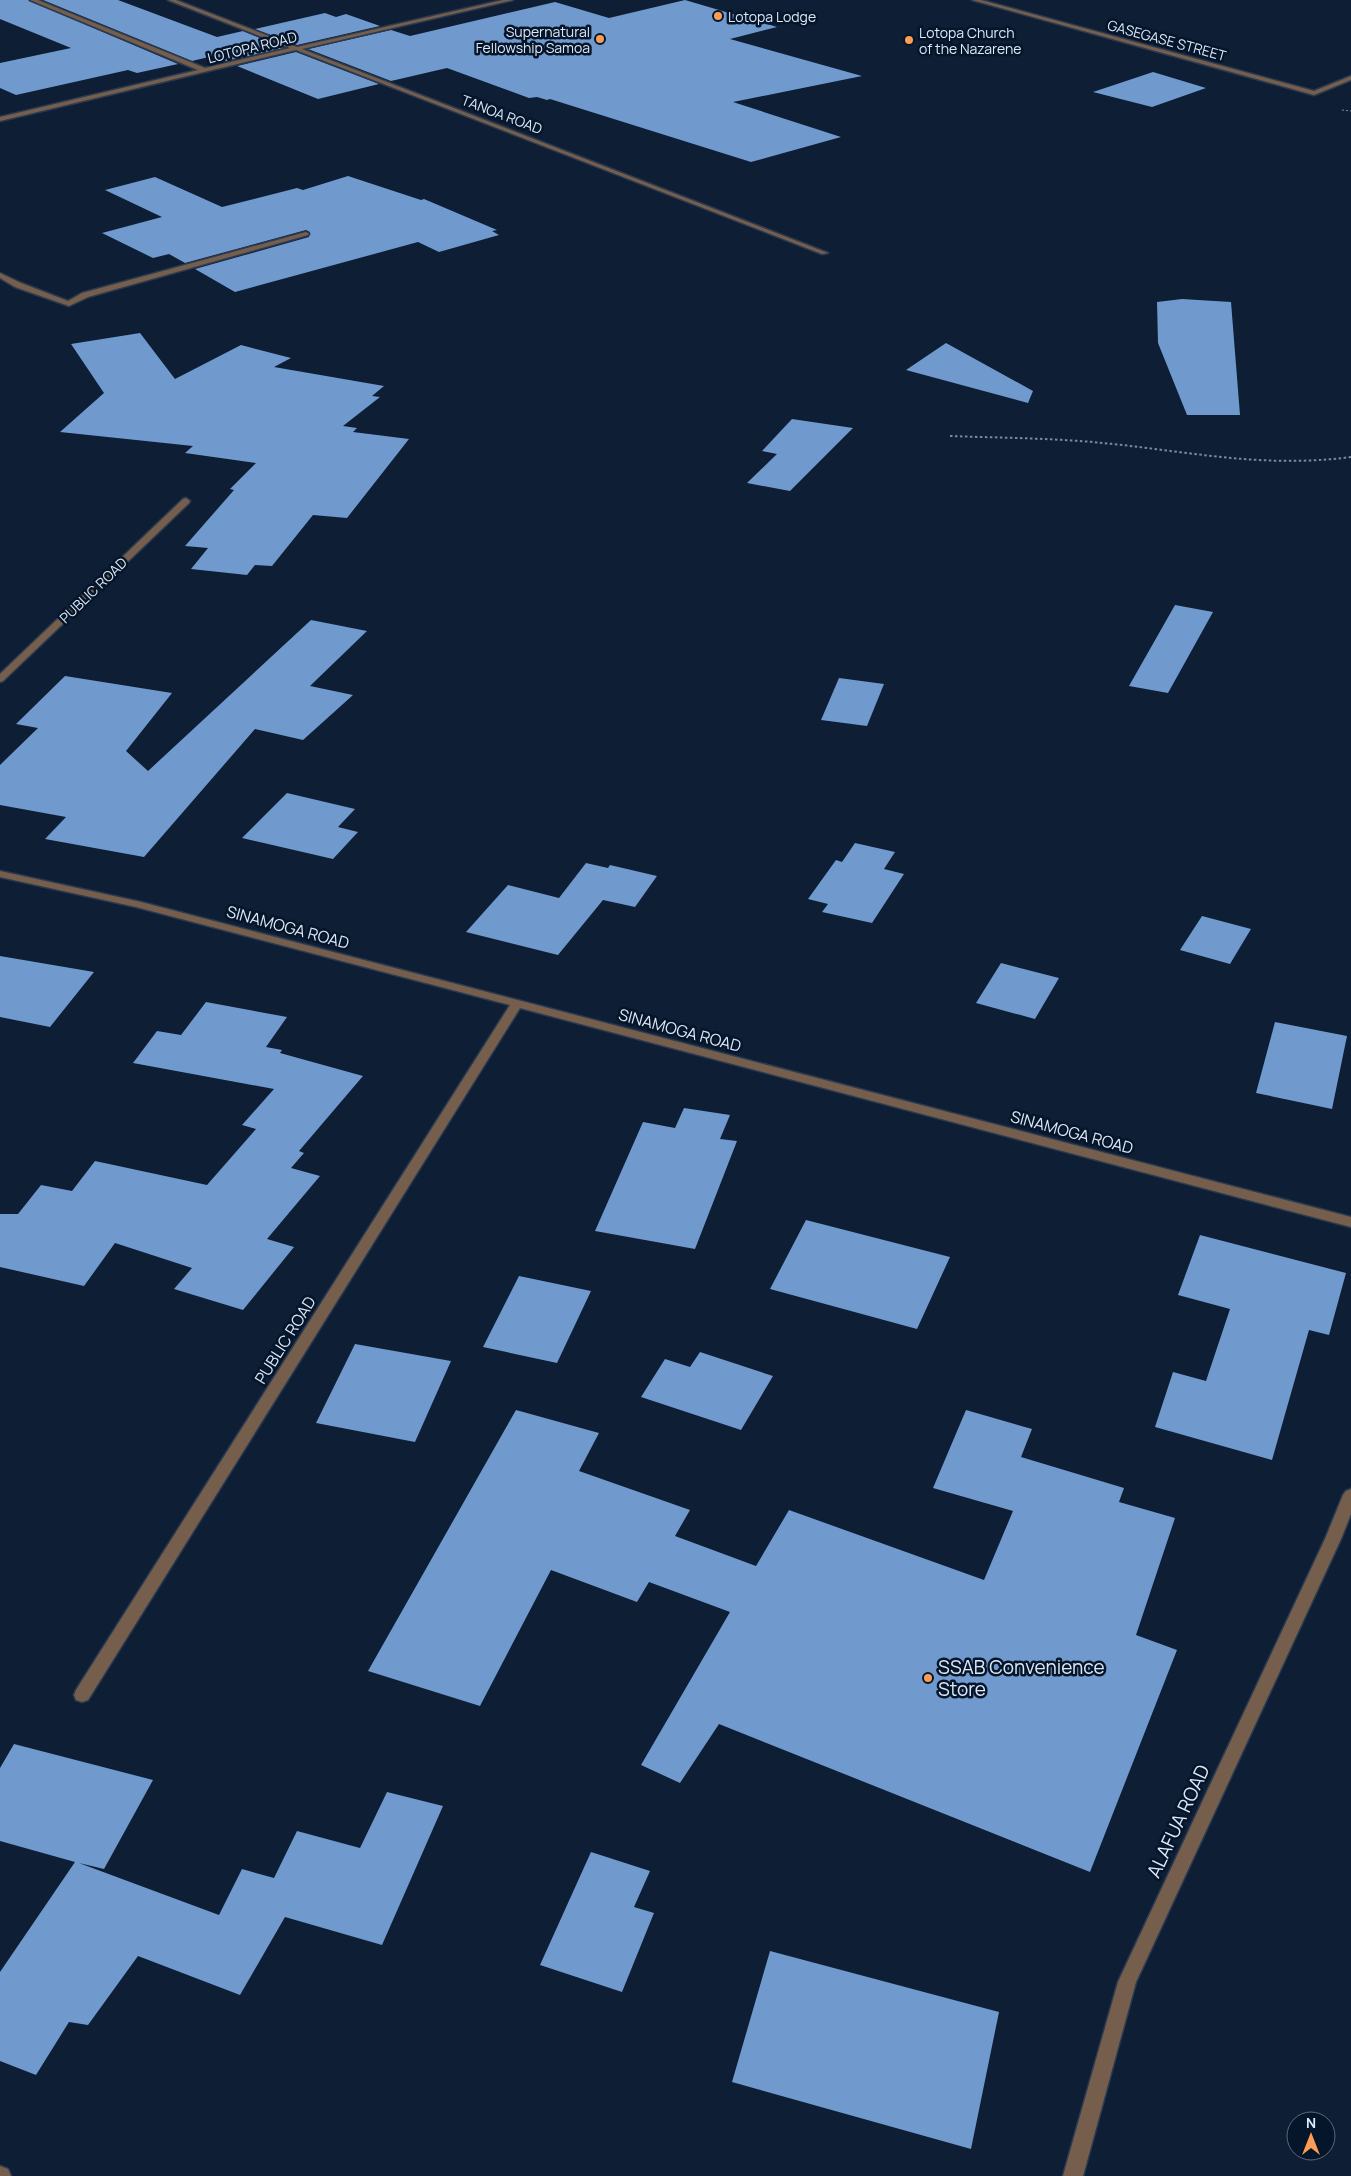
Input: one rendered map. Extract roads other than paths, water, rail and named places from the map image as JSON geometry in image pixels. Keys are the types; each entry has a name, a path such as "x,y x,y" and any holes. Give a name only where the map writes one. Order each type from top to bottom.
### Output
{"street":[{"path":"32,0 206,71"},
{"name":"TANOA ROAD","path":"171,0 824,253"},
{"name":"LOTOPA ROAD","path":"0,120 298,48 510,0"},
{"name":"GASEGASE STREET","path":"975,0 1314,93 1351,78"},
{"path":"0,275 18,285 69,304 85,295 306,234"},
{"name":"PUBLIC ROAD","path":"0,679 186,501"},
{"name":"SINAMOGA ROAD","path":"0,874 137,904 1351,1222"},
{"name":"PUBLIC ROAD","path":"82,1695 517,1004"},
{"name":"ALAFUA ROAD","path":"1073,2176 1127,1982 1333,1539 1351,1495"}],"place":[{"name":"Lotopa Lodge","path":"718,16"},
{"name":"Supernatural Fellowship Samoa","path":"600,39"},
{"name":"Lotopa Church of the Nazarene","path":"909,40"},
{"name":"SSAB Convenience Store","path":"928,1678"}]}
